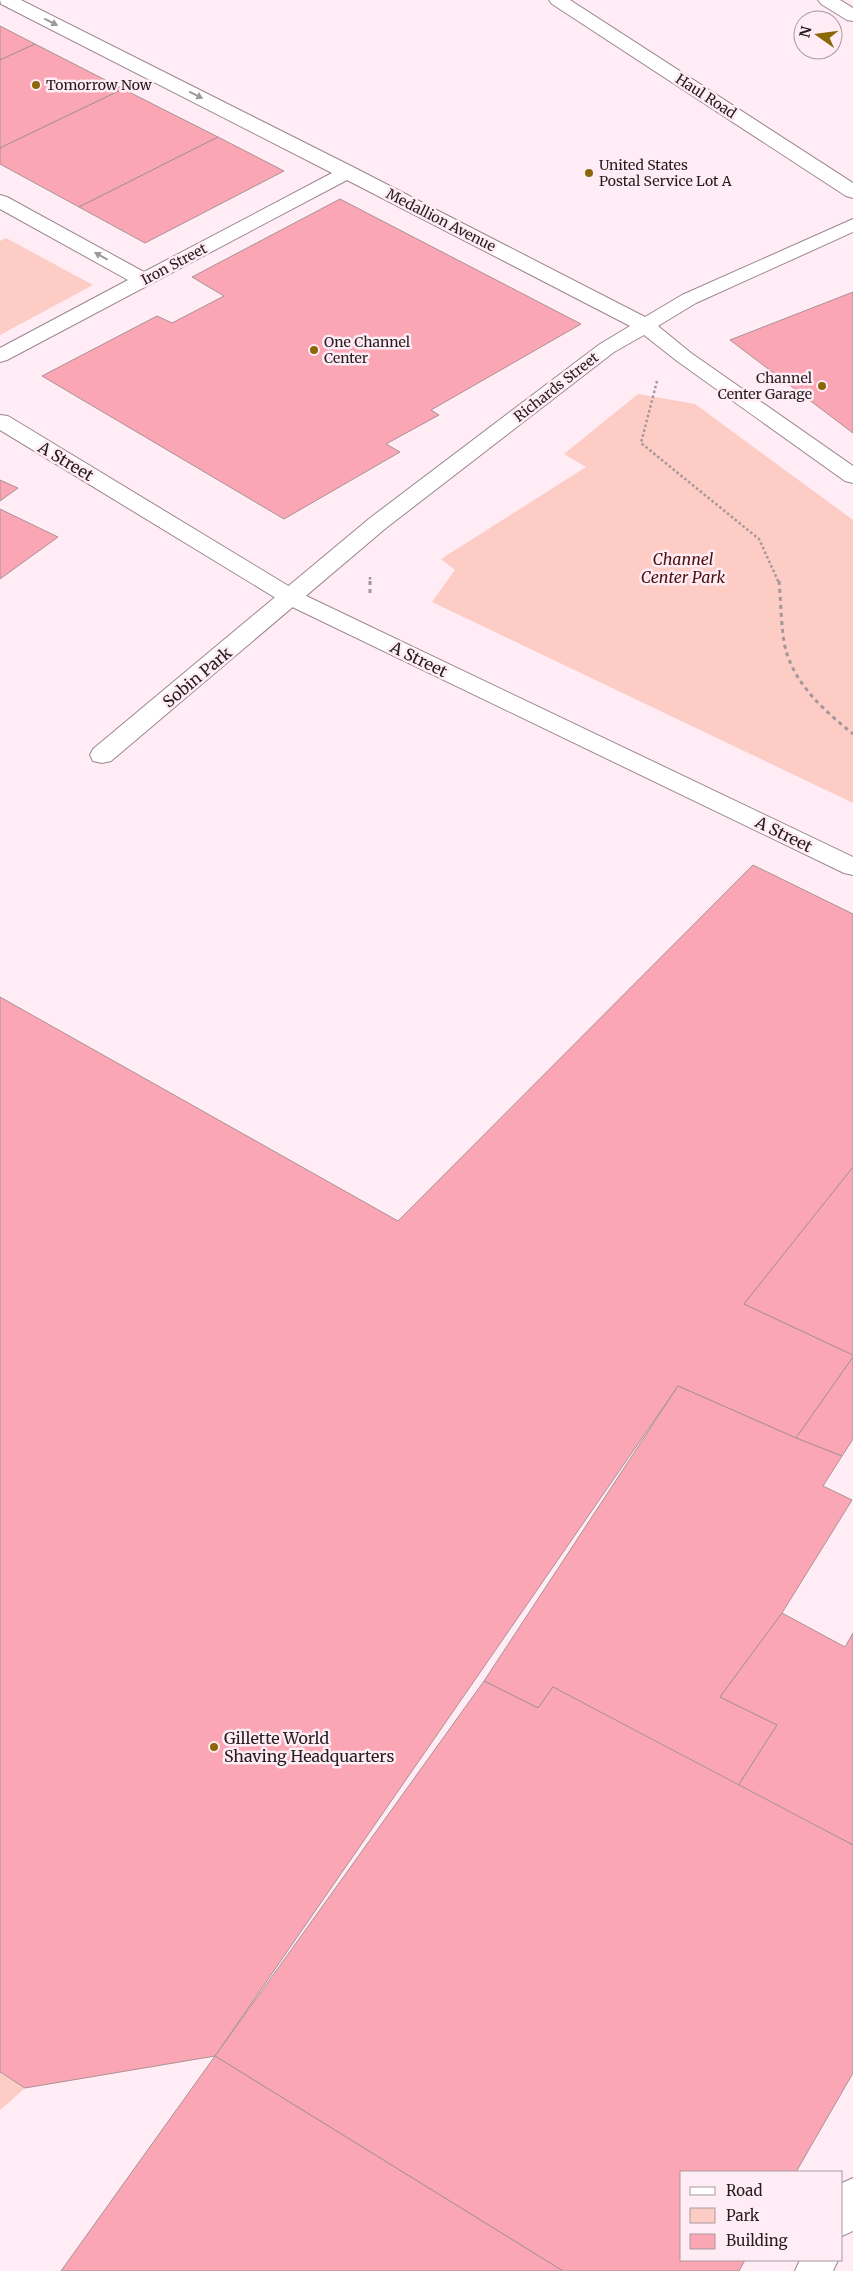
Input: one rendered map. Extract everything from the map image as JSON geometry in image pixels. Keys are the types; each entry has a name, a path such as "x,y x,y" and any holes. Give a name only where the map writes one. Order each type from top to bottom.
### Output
{"street":[{"name":"Medallion Avenue","path":"7,0 604,302 644,325 684,357 853,476"},
{"name":"Haul Road","path":"558,0 853,192"},
{"path":"827,0 853,16"},
{"name":"Iron Street","path":"0,356 348,172"},
{"path":"0,201 143,280"},
{"name":"Richards Street","path":"292,598 378,523 606,348 689,300 853,225"},
{"name":"A Street","path":"0,421 292,598 853,867"},
{"name":"Sobin Park","path":"102,756 292,598"},
{"path":"843,2216 853,2196"}],"path":[{"path":"659,373 641,443 759,540 779,578 786,650 798,677 821,708 853,734"}],"green space":[{"path":"6,238 93,285 0,335 0,241"},
{"name":"Channel Center Park","path":"638,394 695,404 853,520 853,803 432,602 455,570 441,559 586,467 564,454"},
{"path":"0,2073 25,2088 0,2110"}],"building":[{"path":"0,26 35,44 0,60"},
{"path":"35,44 123,89 0,148 0,60"},
{"path":"123,89 218,137 79,207 0,164 0,148"},
{"path":"218,137 284,171 145,243 79,207"},
{"name":"One Channel Center","path":"340,199 581,324 431,410 439,415 386,444 400,452 284,519 42,376 157,316 172,323 224,296 192,277"},
{"name":"Channel Center Garage","path":"853,292 853,433 730,340"},
{"path":"0,480 18,488 0,501"},
{"path":"0,509 58,537 0,579"},
{"name":"Gillette World Shaving Headquarters","path":"753,865 853,914 853,1167 744,1304 853,1355 853,1357 796,1438 678,1386 215,2056 25,2088 0,2072 0,997 398,1221"},
{"path":"853,1167 853,1355 744,1304"},
{"path":"853,1357 853,1439 842,1456 796,1438"},
{"path":"678,1386 796,1438 842,1456 823,1486 852,1500 782,1613 720,1697 777,1725 738,1786 553,1687 538,1708 484,1681"},
{"path":"782,1613 845,1647 853,1633 853,1845 738,1786 777,1725 720,1697"},
{"path":"484,1681 538,1708 553,1687 853,1845 853,2073 797,2171 680,2171 680,2261 744,2261 739,2271 563,2271 215,2056"},
{"path":"215,2056 563,2271 61,2271"}],"place":[{"name":"Tomorrow Now","path":"36,85"},
{"name":"United States Postal Service Lot A","path":"589,173"},
{"name":"One Channel Center","path":"314,350"},
{"name":"Channel Center Garage","path":"822,386"},
{"name":"Gillette World Shaving Headquarters","path":"214,1747"}]}
